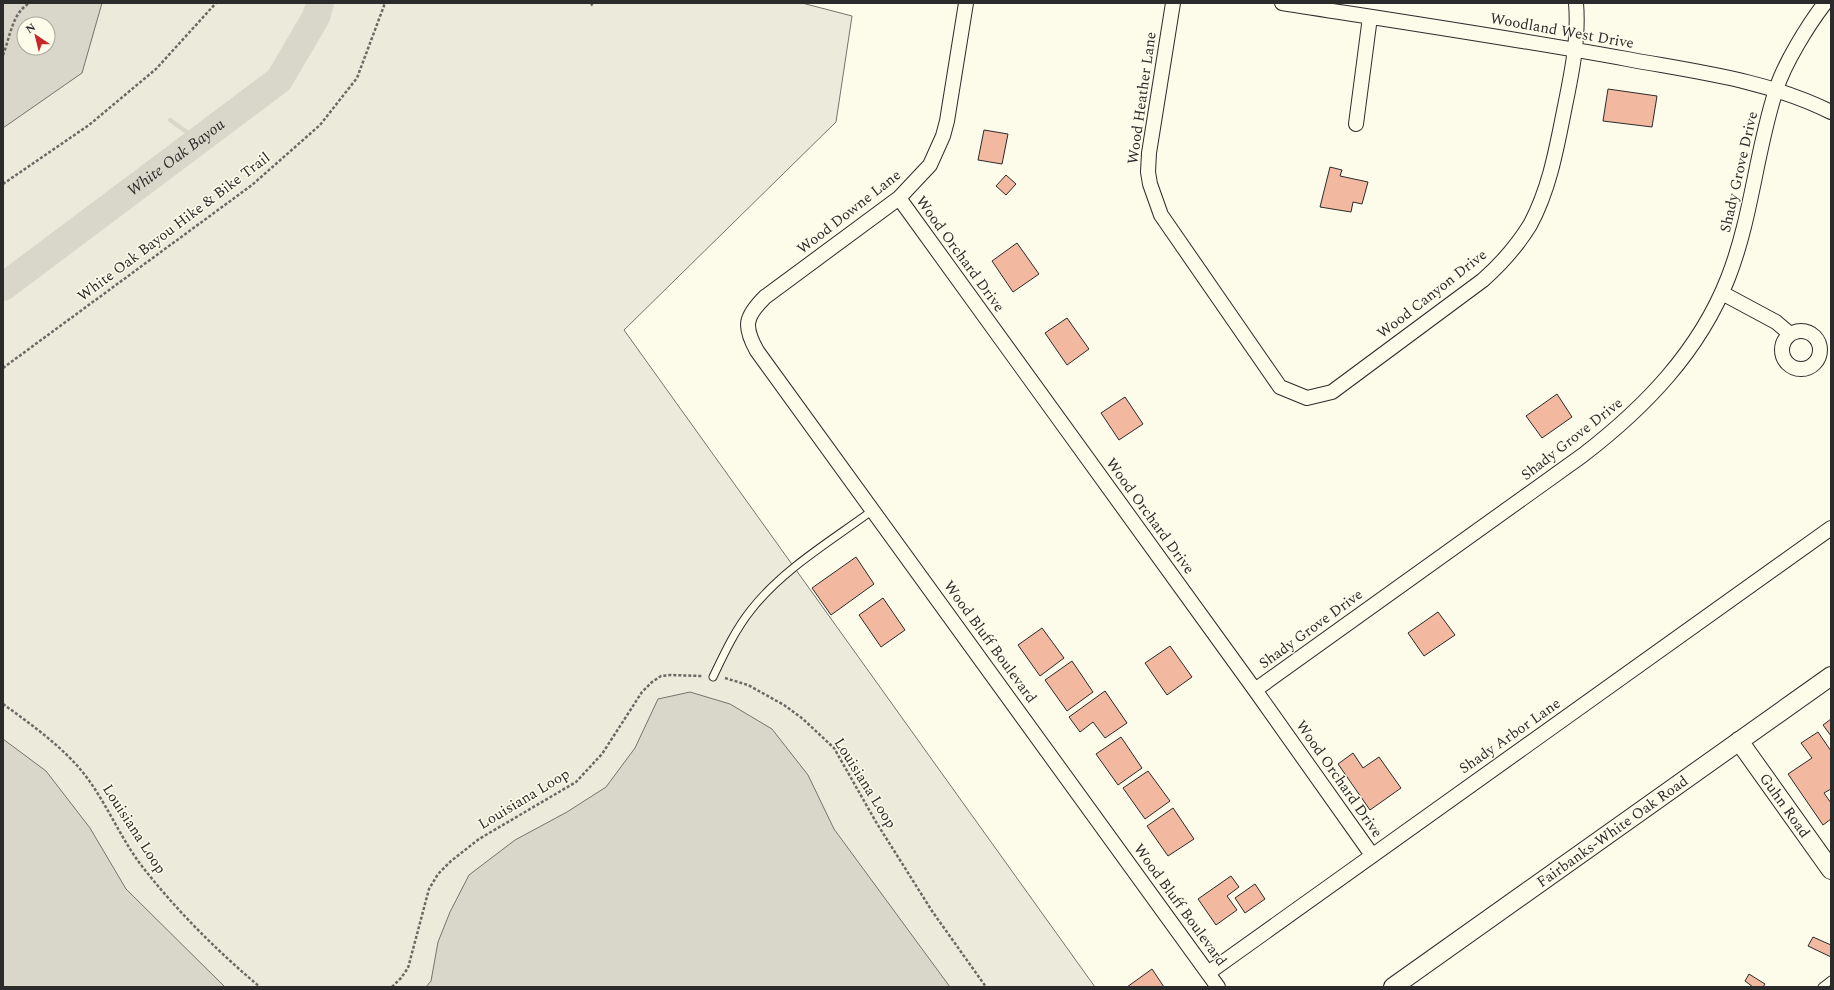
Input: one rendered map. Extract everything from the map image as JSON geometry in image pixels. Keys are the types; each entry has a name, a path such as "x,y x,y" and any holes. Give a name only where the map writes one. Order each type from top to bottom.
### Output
{"street":[{"name":"Wood Downe Lane","path":"751,313 765,297 898,198 930,165 943,136 966,3"},
{"name":"Wood Heather Lane","path":"1173,3 1149,153 1148,172 1150,184 1161,215 1218,297"},
{"name":"Woodland West Drive","path":"1282,3 1575,49 1741,80 1776,89 1831,112"},
{"name":"Wood Canyon Drive","path":"1218,297 1280,387 1307,398 1332,392 1483,280 1520,240 1530,224 1551,172 1575,49 1576,3"},
{"name":"Shady Grove Drive","path":"1255,690 1614,431 1661,386 1687,354 1710,317 1722,293 1743,232 1776,89 1799,43 1825,3"},
{"path":"1356,124 1370,17"},
{"name":"Wood Orchard Drive","path":"898,198 1255,690 1372,855"},
{"path":"1722,293 1776,322 1789,333"},
{"name":"Wood Bluff Boulevard","path":"751,313 747,323 748,335 757,351 1218,987"},
{"name":"Shady Arbor Lane","path":"1208,973 1831,528"},
{"name":"Fairbanks-White Oak Road","path":"1393,987 1831,676"},
{"name":"Guhn Road","path":"1739,741 1831,870"}],"lane":[{"path":"713,677 741,626 762,597 792,568 873,510"},
{"path":"1822,987 1831,980"}],"path":[{"path":"3,55 13,25 23,7 30,3"},
{"path":"3,184 90,125 156,69 216,3"},
{"name":"White Oak Bayou Hike & Bike Trail","path":"3,368 252,185 320,125 357,78 385,3"},
{"path":"591,3 592,7"},
{"name":"Louisiana Loop","path":"392,987 402,978 408,968 429,889 438,874 450,861 479,839 576,782 602,754 642,692 652,682 661,676 670,675 713,677 748,685 768,695 802,718 834,748 876,822 928,905 986,987"},
{"name":"Louisiana Loop","path":"3,704 63,752 85,775 128,846 155,882 206,938 260,987"}],"shaded area":[{"path":"3,3 802,3 852,16 836,122 624,330 1095,987 3,987"},
{"path":"3,3 102,3 82,73 3,128"},
{"path":"690,692 730,704 772,729 808,775 834,829 950,987 426,987 431,981 438,942 450,912 469,875 515,840 567,812 606,787 635,748 658,699"},
{"path":"3,739 46,771 90,828 126,889 225,987 3,987"}],"building":[{"path":"1608,89 1657,96 1652,127 1603,121"},
{"path":"984,130 1008,134 1002,164 978,160"},
{"path":"1330,167 1342,170 1340,176 1368,182 1362,204 1353,202 1351,212 1320,207"},
{"path":"1006,175 1016,184 1006,195 996,186"},
{"path":"1017,243 1039,274 1013,292 992,261"},
{"path":"1067,318 1089,349 1067,365 1045,333"},
{"path":"1557,394 1572,417 1542,438 1526,416"},
{"path":"1125,397 1143,424 1119,440 1101,413"},
{"path":"856,557 874,584 831,615 812,588"},
{"path":"883,598 905,630 881,647 859,615"},
{"path":"1438,612 1455,635 1424,656 1408,633"},
{"path":"1042,628 1064,658 1040,676 1018,645"},
{"path":"1170,646 1192,677 1167,695 1145,663"},
{"path":"1072,661 1093,692 1067,711 1045,680"},
{"path":"1105,691 1127,723 1105,738 1093,722 1080,732 1069,717"},
{"path":"1831,719 1831,736 1823,725"},
{"path":"1818,732 1831,751 1831,789 1824,793 1831,803 1831,819 1823,825 1788,774 1812,758 1801,743"},
{"path":"1121,737 1142,768 1118,785 1096,754"},
{"path":"1353,753 1363,768 1379,757 1401,788 1370,810 1338,764"},
{"path":"1148,771 1170,801 1145,819 1123,788"},
{"path":"1173,808 1194,839 1168,856 1147,826"},
{"path":"1231,876 1239,887 1227,896 1237,910 1216,925 1198,899"},
{"path":"1255,884 1265,899 1245,913 1235,898"},
{"path":"1813,937 1831,945 1831,957 1808,946"},
{"path":"1152,969 1164,987 1127,987"},
{"path":"1749,974 1765,984 1763,987 1753,987 1745,981"}],"waterway":[{"name":"White Oak Bayou","path":"3,287 279,80 316,17 320,3"},
{"path":"170,120 198,140"}]}
